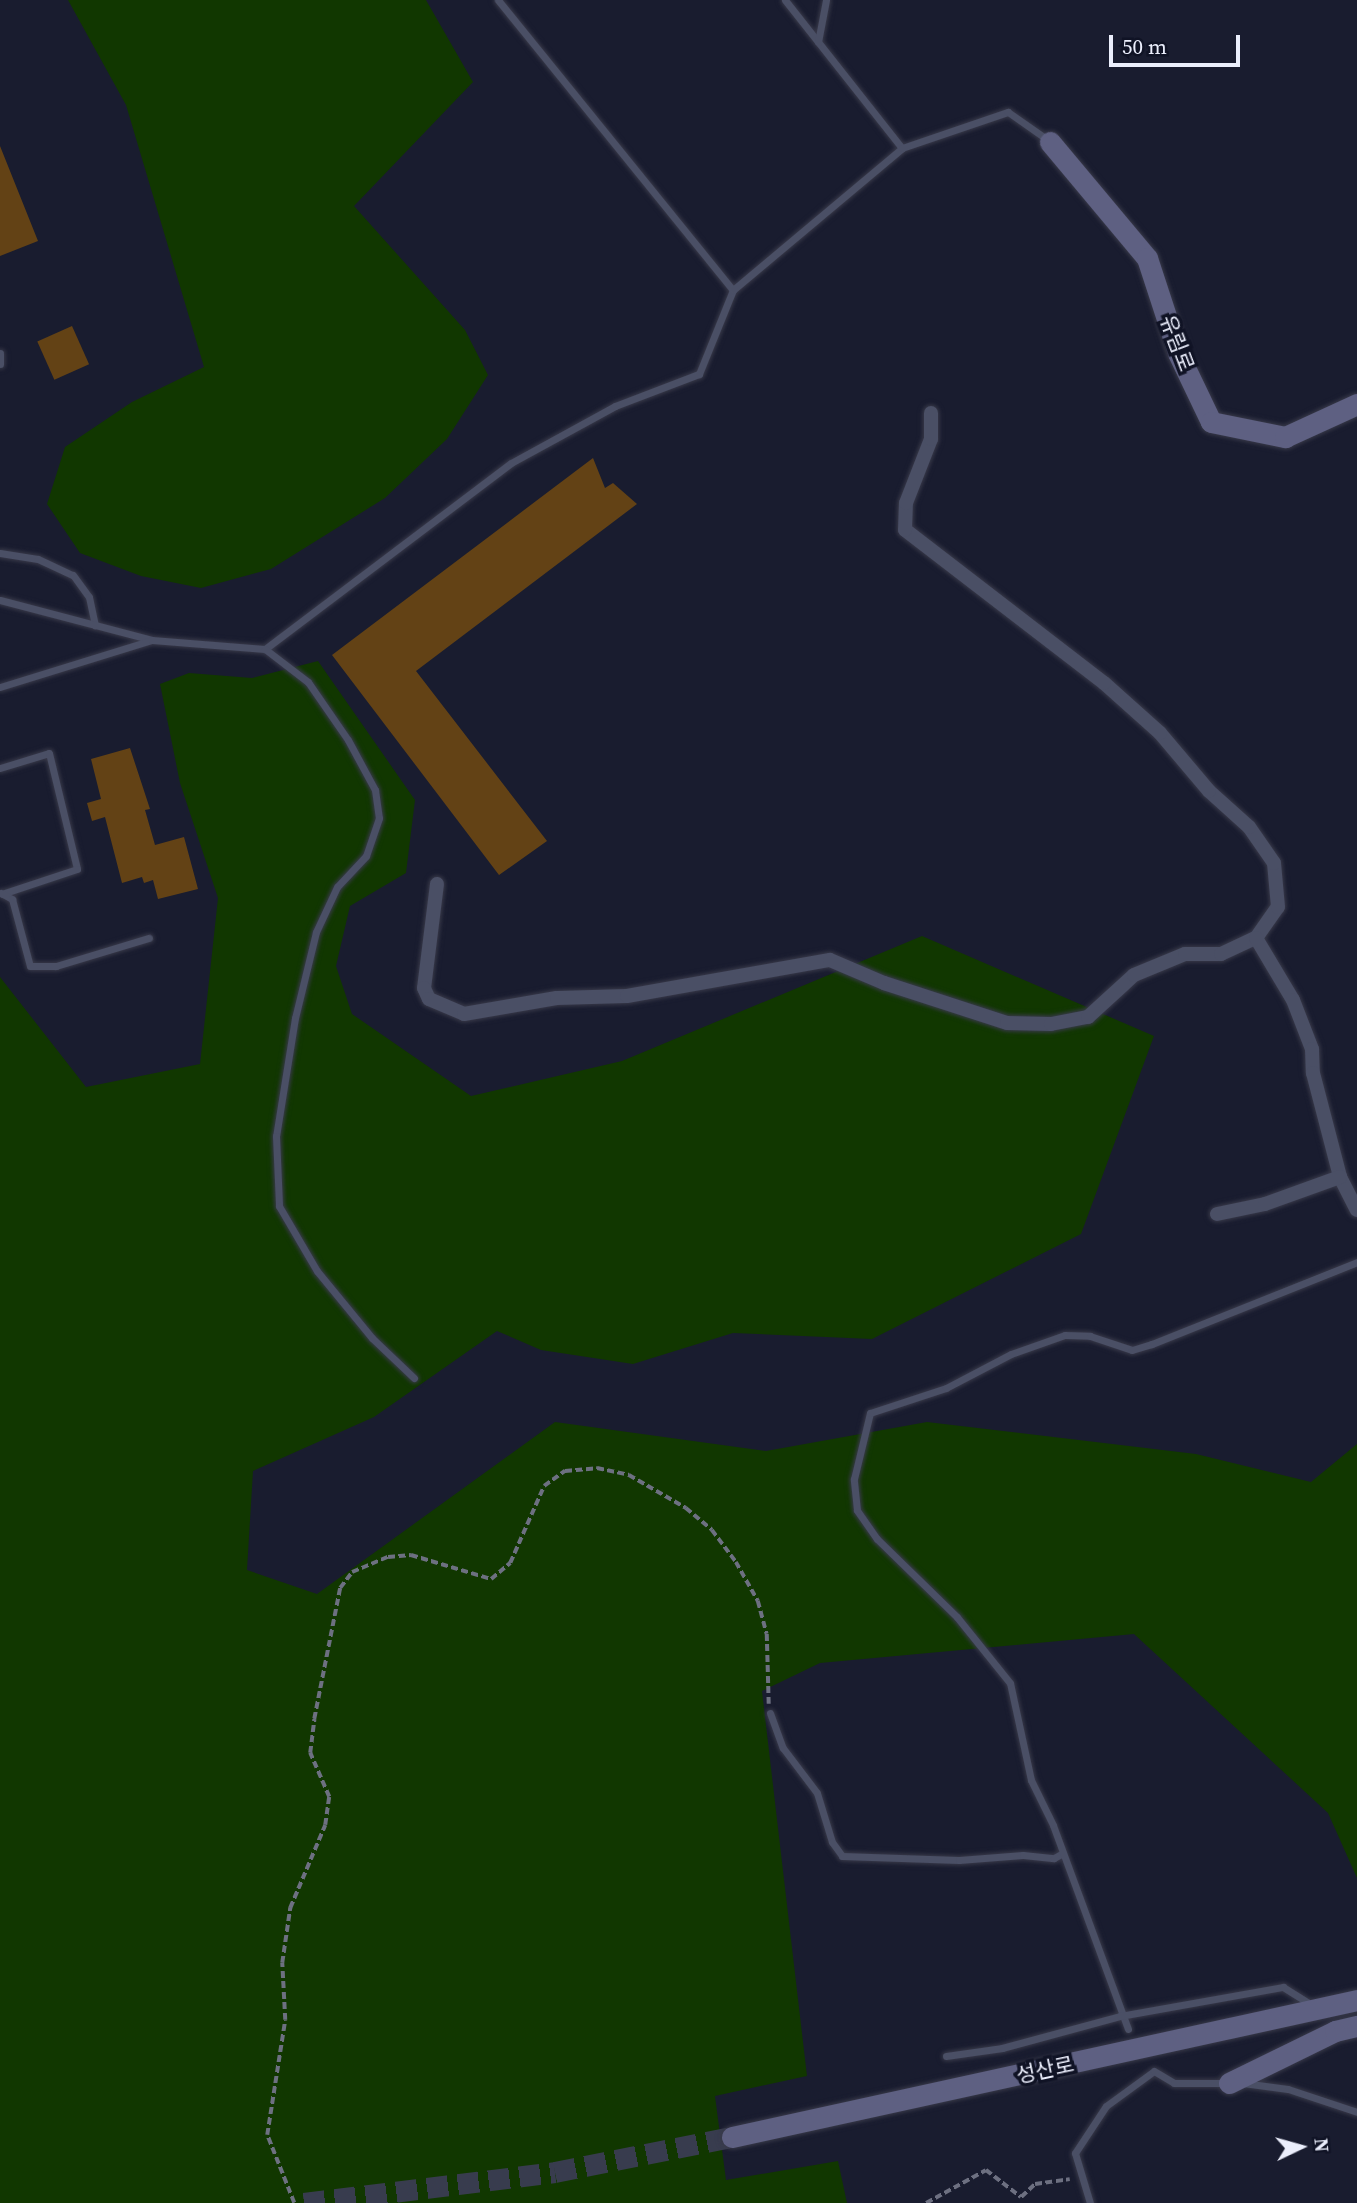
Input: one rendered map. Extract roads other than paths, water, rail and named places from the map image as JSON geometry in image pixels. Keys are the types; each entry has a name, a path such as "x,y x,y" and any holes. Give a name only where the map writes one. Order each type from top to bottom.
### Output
{"main road":[{"name":"유림로","path":"1051,142 1147,258 1178,353 1211,422 1284,437 1357,404"},
{"name":"성산로","path":"732,2137 1357,2000"},
{"path":"1228,2083 1335,2031 1357,2026"}],"street":[{"path":"437,884 424,988 429,999 464,1014 557,998 627,996 830,960 884,983 1007,1023 1051,1024 1088,1017 1134,975 1185,954 1222,954 1256,938 1278,907 1275,863 1249,827 1209,791 1160,733 1104,683 905,530 906,503 931,439 931,413"},
{"path":"1256,938 1293,1000 1312,1049 1313,1073 1340,1177 1357,1210"},
{"path":"1217,1214 1265,1205 1340,1177"}],"lane":[{"path":"498,0 733,290"},
{"path":"785,0 902,148"},
{"path":"818,42 826,0"},
{"path":"265,649 511,463 615,406 699,374 733,290 902,148 1008,112 1051,142"},
{"path":"0,354 0,364"},
{"path":"0,553 38,559 73,575 89,597 95,625"},
{"path":"0,600 152,640 265,649 308,682 348,740 375,790 379,818 366,856 337,887 316,932 295,1017 276,1136 279,1206 317,1271 372,1338 414,1378"},
{"path":"0,687 152,640"},
{"path":"0,768 49,753 77,869 1,894"},
{"path":"1,894 12,899 30,966 56,967 149,938"},
{"path":"1129,2029 1120,2016 1063,1853 1031,1780 1010,1683 957,1617 877,1539 857,1510 854,1479 870,1413 946,1388 1011,1354 1065,1335 1090,1336 1132,1350 1152,1344 1357,1262"},
{"path":"770,1713 783,1748 817,1793 832,1842 842,1856 959,1860 1023,1854 1054,1858 1063,1853"},
{"path":"946,2056 1002,2048 1120,2016 1283,1987 1318,2008"},
{"path":"1090,2203 1079,2179 1075,2153 1105,2106 1154,2071 1174,2084 1228,2083 1288,2089 1342,2104 1357,2112"}],"tunnel":[{"path":"304,2203 555,2172 732,2137"}]}
